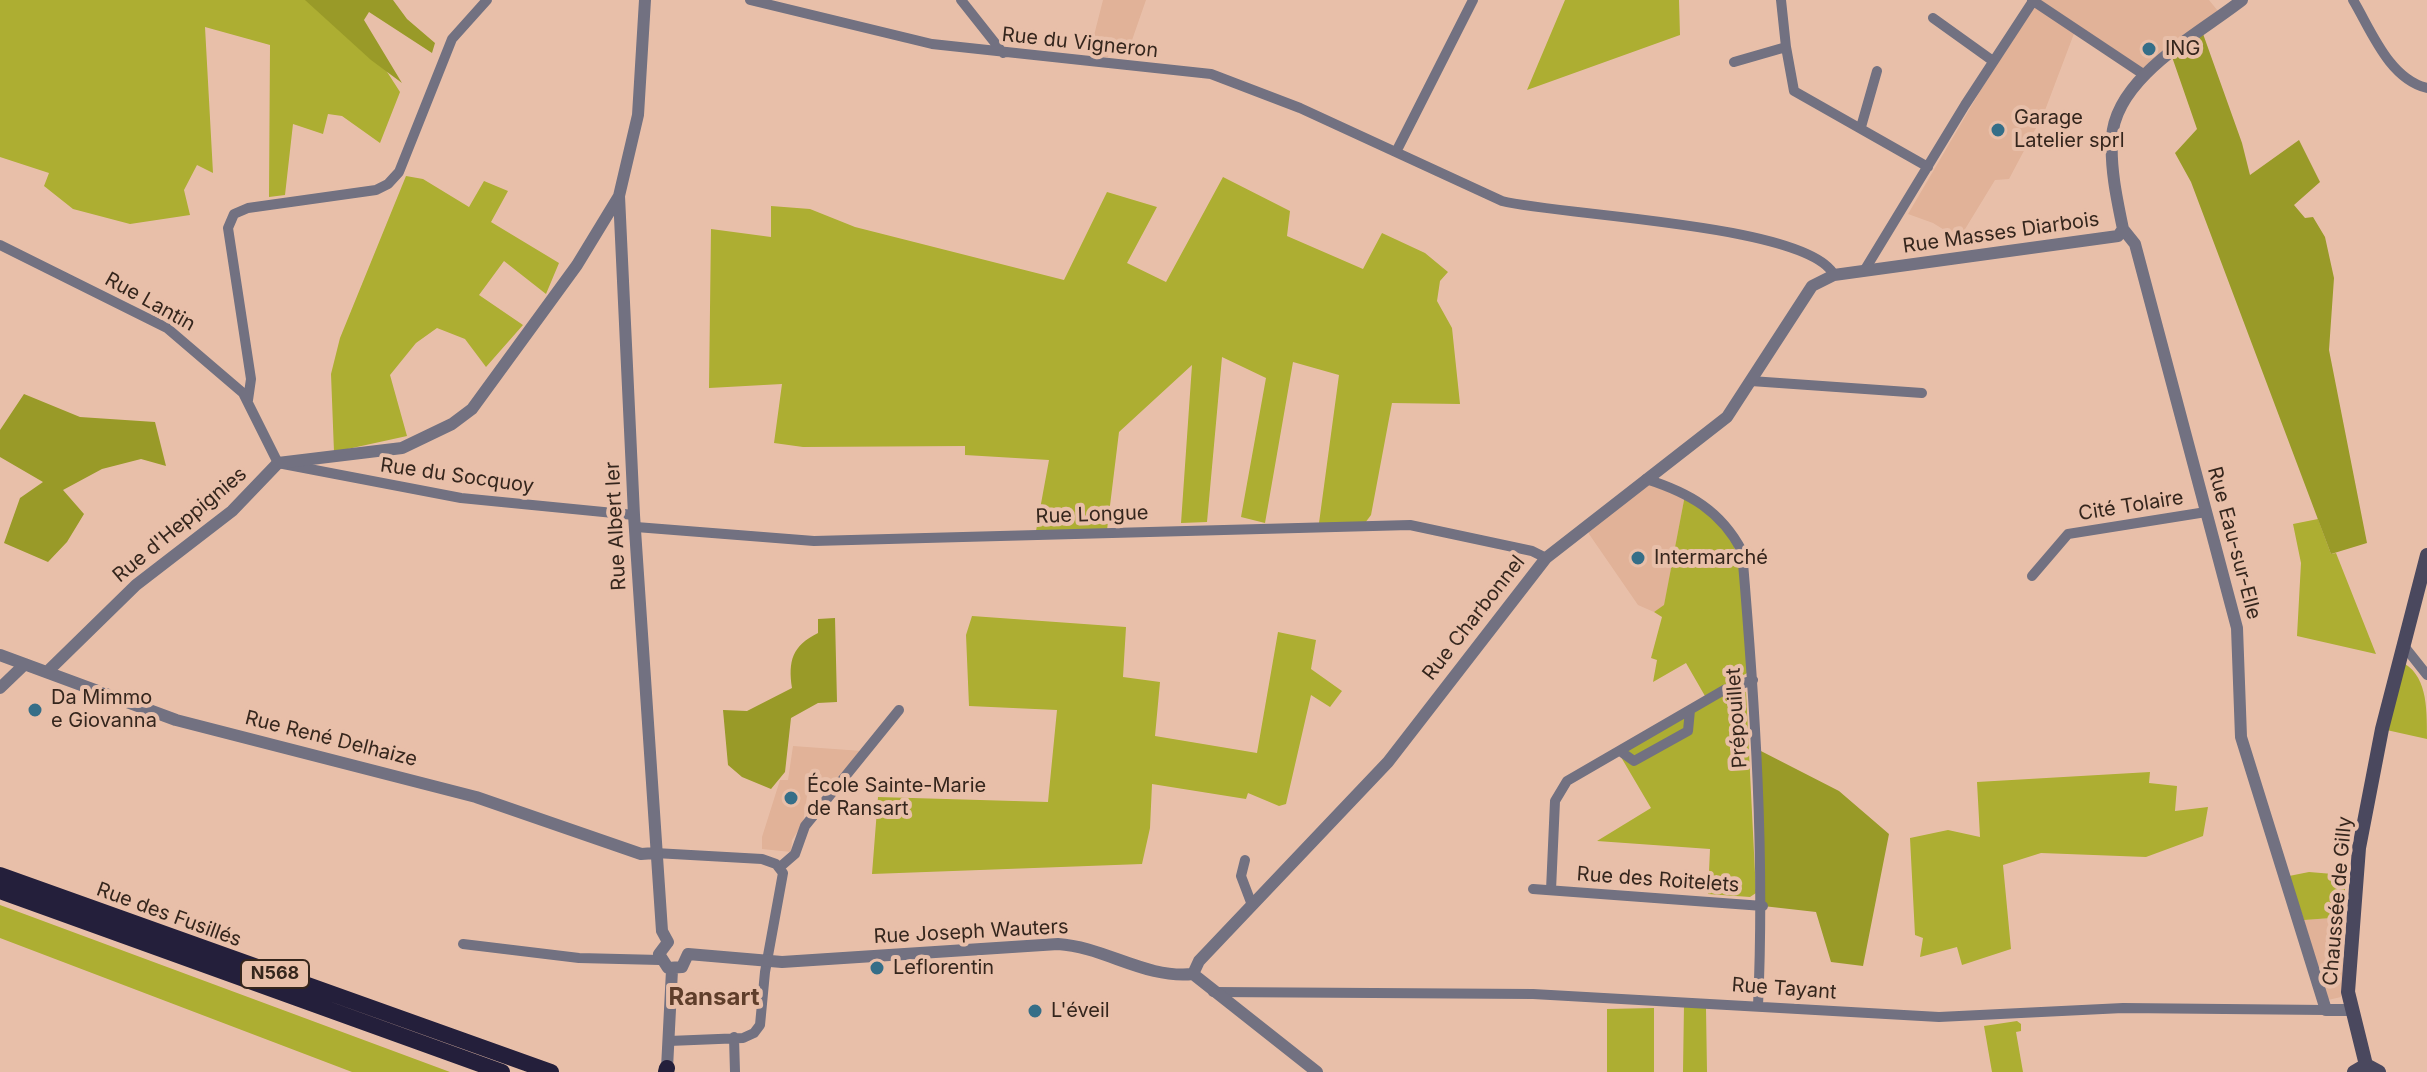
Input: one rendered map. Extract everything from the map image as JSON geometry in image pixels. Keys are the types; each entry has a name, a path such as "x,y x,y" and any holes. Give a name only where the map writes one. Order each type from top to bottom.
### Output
{"highway":[{"name":"Rue des Fusillés","path":"0,875 551,1072"},
{"name":"Rue des Fusillés","path":"0,891 502,1072"}],"main road":[{"name":"Chaussée de Gilly","path":"2367,1070 2348,992 2359,848 2382,729 2427,555"}],"street":[{"path":"248,400 251,379 228,228 234,214 248,208 376,190 388,184 399,172 452,39 487,0"},
{"path":"278,463 391,451 428,437 462,417 501,373 591,244 619,196 638,115 645,0"},
{"name":"Rue du Vigneron","path":"750,0 932,44 1211,74 1300,108 1502,201 1535,209 1717,228 1811,256 1827,265 1834,275"},
{"path":"961,0 1003,53"},
{"path":"1396,152 1473,0"},
{"path":"1781,0 1794,91 1928,167"},
{"path":"1864,271 2033,0 2143,74"},
{"name":"Rue Masses Diarbois","path":"1834,275 2118,236 2123,229 2112,136 2121,104 2143,74 2242,0"},
{"path":"2353,0 2394,67 2415,85 2427,88"},
{"path":"1933,18 1993,61"},
{"path":"1734,62 1786,47"},
{"path":"1861,127 1877,71"},
{"name":"Rue Albert Ier","path":"619,196 655,853 662,931 668,942"},
{"name":"Rue Eau-sur-Elle","path":"2123,229 2135,244 2237,628 2241,737 2326,1010"},
{"name":"Rue Lantin","path":"0,245 167,328 209,361 248,400 278,463"},
{"name":"Rue Charbonnel","path":"1193,974 1199,961 1388,762 1546,558 1727,417 1812,286 1834,275"},
{"path":"1751,381 1922,393"},
{"name":"Rue du Socquoy","path":"278,463 461,498 635,521"},
{"name":"Rue d'Heppignies","path":"47,672 136,585 232,511 278,463"},
{"name":"Prépouillet","path":"1646,479 1704,506 1728,525 1742,551 1753,680 1763,906 1758,1006"},
{"name":"Cité Tolaire","path":"2032,576 2068,534 2206,512"},
{"name":"Rue Longue","path":"635,521 814,541 1410,525 1532,551 1546,558"},
{"path":"2404,646 2427,675"},
{"name":"Rue René Delhaize","path":"0,655 176,720 426,783 502,805 641,854 655,853"},
{"path":"0,688 25,664"},
{"name":"Rue des Roitelets","path":"1551,890 1558,791 1567,781 1724,690 1753,680"},
{"path":"780,867 795,854 805,826 899,710"},
{"name":"Rue des Roitelets","path":"1620,751 1634,761 1688,731 1690,710"},
{"path":"655,853 755,858 780,867"},
{"path":"1245,860 1241,876 1252,905"},
{"path":"669,1041 734,1037 754,1033 760,1025 784,878 780,867"},
{"name":"Rue des Roitelets","path":"1533,889 1763,906"},
{"path":"660,960 660,950 668,942 680,943 688,954 682,967 672,970"},
{"path":"463,944 579,958 660,960 672,970"},
{"name":"Rue Joseph Wauters","path":"688,954 768,962 1058,944 1084,947 1160,975 1193,974"},
{"path":"667,1071 672,970"},
{"path":"1193,974 1317,1072"},
{"name":"Rue Tayant","path":"1212,992 1533,994 1939,1017 2123,1008 2352,1010"},
{"path":"734,1037 735,1072"}],"shaded area":[{"path":"0,0 341,0 400,92 380,143 342,116 328,114 323,134 293,124 285,195 269,197 270,45 205,27 213,173 197,165 184,190 190,215 130,224 73,209 44,186 49,173 0,157"},
{"path":"305,0 393,0 407,19 435,43 432,53 369,12 364,20 402,83 371,60"},
{"path":"1103,0 1146,0 1131,43 1111,41 1108,57 1089,55"},
{"path":"1565,0 1679,0 1680,35 1527,90"},
{"path":"2035,0 2209,0 2222,16 2143,74"},
{"path":"2033,1 2075,31 2044,113 2009,179 1995,180 1959,239 1933,223 1908,214"},
{"path":"2202,31 2242,143 2250,175 2299,140 2320,182 2294,205 2305,218 2313,217 2325,237 2334,278 2329,350 2367,543 2331,554 2191,182 2175,153 2197,129 2171,54"},
{"path":"406,176 423,179 469,207 484,181 508,191 491,222 559,263 546,294 504,261 479,295 523,325 486,367 465,339 437,328 416,343 390,375 407,436 334,452 331,374 340,338"},
{"path":"1223,177 1290,211 1287,236 1363,269 1382,233 1425,253 1448,272 1440,281 1437,301 1452,328 1460,404 1392,403 1371,515 1365,523 1319,523 1339,375 1293,362 1265,523 1241,517 1266,378 1222,357 1207,522 1181,523 1192,365 1119,432 1107,530 1036,531 1049,460 965,455 965,446 803,447 774,443 782,384 709,388 711,229 771,237 771,206 810,209 855,227 1064,280 1107,192 1157,207 1127,263 1166,282"},
{"path":"24,394 80,417 155,422 166,466 141,459 102,469 63,490 84,514 67,542 48,562 4,543 20,498 43,482 0,457 0,430"},
{"path":"1646,479 1685,495 1664,606 1654,612 1638,605 1589,534 1587,525"},
{"path":"1685,495 1728,525 1740,567 1749,672 1705,696 1686,663 1653,682 1657,660 1651,658 1662,617 1654,612 1664,605"},
{"path":"2318,519 2331,554 2336,553 2376,654 2297,636 2301,563 2293,524"},
{"path":"972,616 1126,627 1123,677 1160,682 1155,736 1257,753 1278,632 1316,640 1311,669 1342,691 1330,707 1311,695 1286,804 1279,806 1248,793 1246,799 1152,784 1150,828 1142,864 872,874 878,797 1048,802 1057,710 969,706 966,635"},
{"path":"835,618 837,702 818,703 791,718 785,772 771,789 742,777 728,765 723,710 747,711 792,688 792,662 797,649 818,633 818,619"},
{"path":"2400,661 2416,674 2424,692 2427,739 2382,729"},
{"path":"1729,688 1746,692 1756,893 1750,897 1708,894 1710,849 1597,841 1651,808 1618,752"},
{"name":"École Sainte-Marie de Ransart","path":"793,746 862,751 833,790 808,789 803,823 792,840 791,852 762,849 762,837 780,780 788,780"},
{"path":"1757,749 1839,791 1889,834 1863,966 1831,962 1816,912 1763,906"},
{"path":"2150,772 2149,783 2177,786 2175,811 2208,807 2203,836 2146,857 2041,853 2003,865 2011,949 1962,965 1957,947 1920,957 1923,938 1915,935 1910,838 1948,830 1980,837 1977,782"},
{"path":"2309,872 2345,875 2345,917 2304,920 2289,876"},
{"path":"0,905 450,1072 352,1072 0,938"},
{"path":"2345,917 2341,997 2328,1000 2304,920"},
{"path":"1684,1004 1706,1008 1707,1072 1683,1072"},
{"path":"1654,1008 1654,1072 1607,1072 1607,1009"},
{"path":"2017,1021 2021,1024 2021,1031 2016,1032 2023,1072 1992,1072 1984,1026"}],"place":[{"name":"ING","path":"2149,49"},
{"name":"Garage Latelier sprl","path":"1998,130"},
{"name":"Intermarché","path":"1638,558"},
{"name":"Da Mimmo e Giovanna","path":"35,710"},
{"name":"École Sainte-Marie de Ransart","path":"791,798"},
{"name":"Leflorentin","path":"877,968"},
{"name":"L'éveil","path":"1035,1011"}],"district":[{"name":"Ransart","path":"714,998"}]}
